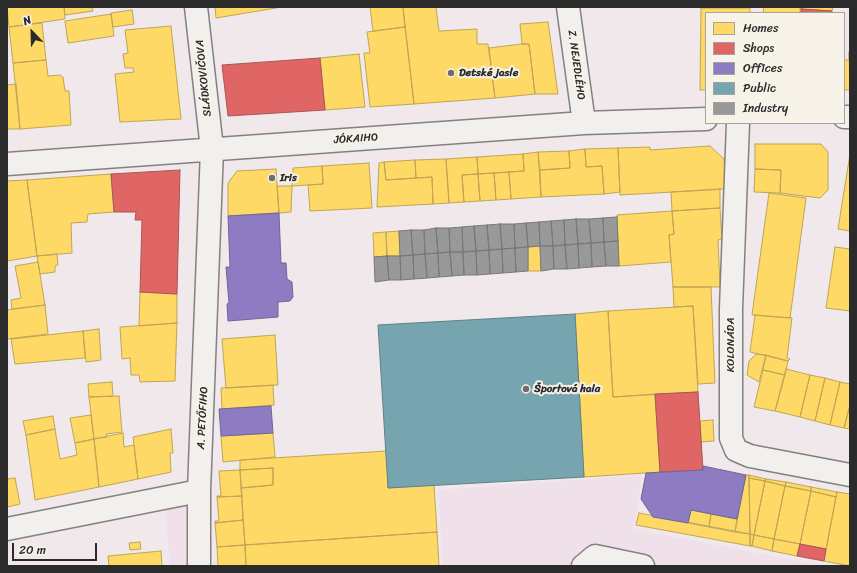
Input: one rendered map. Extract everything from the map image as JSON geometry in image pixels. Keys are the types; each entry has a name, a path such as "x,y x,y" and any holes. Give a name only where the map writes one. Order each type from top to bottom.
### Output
{"street":[{"name":"SLÁDKOVIČOVA","path":"196,7 212,149"},
{"name":"Z. NEJEDLÉHO","path":"568,7 584,123"},
{"name":"JÓKAIHO","path":"7,164 584,123 705,119"},
{"name":"KOLONÁDA","path":"738,124 731,310 731,438 736,450 750,456 850,475"},
{"name":"A. PETŐFIHO","path":"199,566 199,491 212,149"},
{"path":"7,530 199,491"},
{"path":"583,566 595,556 642,566"}],"shaded area":[{"path":"642,475 634,529 823,566 443,566 438,490"},
{"path":"202,496 205,566 170,566 165,504"}],"building: Homes":[{"path":"7,7 64,7 65,19 9,27"},
{"path":"64,7 92,7 93,11 65,15"},
{"path":"215,7 282,7 216,18"},
{"path":"370,7 403,7 405,27 373,31"},
{"name":"Detské jasle","path":"403,7 436,7 439,31 477,29 477,44 488,44 495,98 414,104"},
{"path":"764,7 800,7 800,12 763,12"},
{"path":"802,7 833,7 832,11 801,9"},
{"path":"701,8 750,8 750,12 705,12 705,90 700,90"},
{"path":"132,10 134,24 113,27 111,13"},
{"path":"111,14 114,36 68,43 65,21"},
{"path":"548,22 558,94 535,94 529,44 522,44 520,24"},
{"path":"42,23 46,60 13,63 9,27"},
{"path":"171,26 181,119 120,122 115,74 134,72 133,68 125,68 123,54 128,53 125,30"},
{"path":"405,27 414,104 370,107 364,53 370,53 367,32"},
{"path":"529,44 535,94 495,98 489,48"},
{"path":"849,52 850,90 845,90 845,60 849,60"},
{"path":"359,54 365,107 325,110 320,58"},
{"path":"46,60 48,76 60,75 63,77 65,91 69,91 71,125 20,129 13,63"},
{"path":"16,84 20,129 7,129 7,85"},
{"path":"755,144 821,144 828,152 828,190 820,198 780,193 781,170 755,169"},
{"path":"710,146 724,159 726,189 620,195 618,148 650,147 650,150"},
{"path":"618,148 620,192 604,194 602,166 586,167 585,149"},
{"path":"585,149 586,167 602,166 604,194 541,197 540,170 570,168 569,151"},
{"path":"569,151 570,168 540,170 538,152"},
{"path":"538,152 541,197 511,199 509,172 524,171 523,154"},
{"path":"523,154 524,171 478,174 477,157"},
{"path":"850,154 850,231 838,229"},
{"path":"477,157 478,174 462,175 464,202 449,203 446,159"},
{"path":"446,159 449,203 433,204 432,177 416,178 415,160"},
{"path":"415,160 416,178 386,180 384,162"},
{"path":"384,162 386,180 432,177 433,204 377,207 379,163"},
{"path":"369,163 372,208 310,211 308,185 323,184 322,166"},
{"path":"322,166 323,184 292,186 293,168"},
{"path":"276,169 279,213 228,216 228,183 237,171"},
{"path":"755,169 781,170 780,193 754,192"},
{"path":"509,172 511,199 496,200 494,173"},
{"path":"494,173 496,200 480,201 478,174"},
{"path":"111,174 114,212 88,214 87,222 71,223 72,253 37,256 27,180"},
{"path":"478,174 480,201 464,202 462,175"},
{"path":"27,180 37,256 7,261 7,181"},
{"path":"277,186 292,186 291,212 279,213"},
{"path":"720,189 720,208 672,211 671,192"},
{"path":"769,193 806,198 790,318 752,315"},
{"path":"720,208 722,239 718,240 720,287 673,287 669,235 674,234 672,211"},
{"path":"672,211 674,234 669,235 671,262 619,266 617,215"},
{"path":"399,231 400,256 387,256 386,232"},
{"path":"386,232 387,256 374,257 373,233"},
{"path":"540,246 541,271 528,271 528,247"},
{"path":"835,247 850,249 850,311 826,308"},
{"path":"57,254 58,265 55,266 55,272 40,274 37,256"},
{"path":"38,262 45,305 12,309 11,300 21,298 15,266"},
{"path":"673,287 711,287 715,383 698,384 693,306 674,307"},
{"path":"140,292 177,294 177,323 139,326"},
{"path":"45,305 48,334 7,339 7,310"},
{"path":"693,306 698,392 613,397 608,311"},
{"path":"608,311 613,397 655,394 660,472 584,477 575,314"},
{"path":"755,315 792,318 787,358 790,359 788,361 750,352"},
{"path":"177,323 175,381 140,382 139,375 131,375 130,358 122,359 120,327"},
{"path":"99,329 101,360 86,362 83,331"},
{"path":"83,331 85,358 15,364 11,339"},
{"path":"275,335 278,385 226,388 222,339"},
{"path":"756,354 766,355 759,382 747,375 749,361"},
{"path":"766,355 788,361 785,375 763,370"},
{"path":"786,369 810,375 800,417 775,411"},
{"path":"763,370 785,375 775,411 754,407"},
{"path":"810,375 825,378 815,421 800,417"},
{"path":"825,378 840,382 830,425 815,421"},
{"path":"112,382 113,396 89,397 88,384"},
{"path":"840,382 850,384 850,405 844,428 830,425"},
{"path":"273,385 274,405 222,409 221,388"},
{"path":"119,396 122,432 106,434 107,437 94,439 89,397"},
{"path":"850,405 850,429 844,428"},
{"path":"91,415 94,439 75,443 70,418"},
{"path":"53,416 55,429 26,435 23,421"},
{"path":"713,420 714,441 701,442 700,421"},
{"path":"55,429 60,459 77,455 75,443 94,439 99,487 35,500 26,435"},
{"path":"171,429 173,453 170,453 171,472 138,479 133,437"},
{"path":"123,433 124,447 134,445 138,479 99,487 94,439"},
{"path":"273,433 275,457 223,462 221,436"},
{"path":"387,451 388,488 434,485 437,532 245,545 241,488 273,485 273,468 240,470 240,460"},
{"path":"273,468 273,485 241,488 240,470"},
{"path":"240,470 242,496 217,497 221,496 219,471"},
{"path":"746,475 749,475 750,534 735,532"},
{"path":"749,475 766,479 765,481 749,478"},
{"path":"15,478 20,504 7,507 7,479"},
{"path":"749,478 765,481 754,535 750,534"},
{"path":"766,479 786,482 785,486 765,481"},
{"path":"765,481 785,486 774,539 754,535"},
{"path":"786,482 811,487 811,491 785,486"},
{"path":"785,486 811,491 800,544 774,539"},
{"path":"811,487 837,492 836,497 811,491"},
{"path":"811,491 836,497 826,549 800,544"},
{"path":"837,492 850,494 850,566 824,561"},
{"path":"242,496 243,520 215,523 215,521 219,521 217,497"},
{"path":"691,510 711,514 709,527 688,523"},
{"path":"639,513 750,534 750,546 636,525"},
{"path":"711,514 737,519 735,532 709,527"},
{"path":"243,520 245,545 217,547 215,523"},
{"path":"437,532 439,566 246,566 245,545"},
{"path":"750,534 754,535 752,546 750,546"},
{"path":"754,535 774,539 772,551 752,546"},
{"path":"774,539 800,544 797,556 772,551"},
{"path":"140,542 141,549 130,550 129,543"},
{"path":"245,545 246,566 218,566 217,547"},
{"path":"161,551 162,566 109,566 108,556"}],"building: Shops":[{"path":"801,9 832,11 832,12 801,12"},
{"path":"320,58 325,110 228,116 222,65"},
{"path":"180,170 177,294 140,292 142,220 135,220 136,212 114,212 111,174"},
{"path":"698,392 703,470 660,472 655,394"},
{"path":"800,544 826,549 824,561 797,556"}],"building: Offices":[{"path":"279,213 281,263 286,263 287,279 292,282 293,297 290,301 278,302 278,317 228,321 227,304 229,303 226,267 230,267 228,216"},
{"path":"271,406 273,433 221,436 219,409"},
{"path":"703,466 746,475 737,519 691,510 688,523 653,517 641,499 646,473 703,470"}],"building: Public":[{"path":"575,314 584,477 388,488 378,325"}],"building: Industry":[{"path":"617,217 618,241 604,242 603,218"},
{"path":"603,218 604,242 591,243 589,219"},
{"path":"576,219 578,244 565,245 564,220"},
{"path":"576,219 589,219 591,243 578,244"},
{"path":"564,220 565,245 553,246 551,221"},
{"path":"551,221 553,246 540,246 539,222"},
{"path":"539,222 540,246 528,247 526,223"},
{"path":"526,223 528,247 515,248 514,224"},
{"path":"500,224 514,224 515,248 502,249"},
{"path":"500,224 502,249 489,250 487,225"},
{"path":"487,225 489,250 476,251 474,226"},
{"path":"474,226 476,251 463,252 462,227"},
{"path":"462,227 463,252 450,252 449,228"},
{"path":"436,228 438,253 425,254 424,230"},
{"path":"436,228 449,228 450,252 438,253"},
{"path":"411,230 413,255 400,256 399,231"},
{"path":"411,230 424,230 425,254 413,255"},
{"path":"618,241 619,266 606,266 604,242"},
{"path":"604,242 606,266 592,267 591,243"},
{"path":"591,243 592,267 579,268 578,244"},
{"path":"578,244 579,268 567,269 565,245"},
{"path":"565,245 567,269 554,269 553,246"},
{"path":"540,246 553,246 554,269 541,271"},
{"path":"528,247 528,271 516,272 515,248"},
{"path":"515,248 516,272 503,273 502,249"},
{"path":"502,249 503,273 490,274 489,250"},
{"path":"489,250 490,274 477,275 476,251"},
{"path":"476,251 477,275 464,275 463,252"},
{"path":"450,252 452,276 439,277 438,253"},
{"path":"450,252 463,252 464,275 452,276"},
{"path":"438,253 439,277 427,278 425,254"},
{"path":"425,254 427,278 414,279 413,255"},
{"path":"413,255 414,279 401,280 400,256"},
{"path":"387,256 400,256 401,280 389,280"},
{"path":"387,256 389,280 375,282 374,257"}],"place":[{"name":"Detské jasle","path":"451,73"},
{"name":"Iris","path":"272,178"},
{"name":"Športová hala","path":"526,389"}]}
